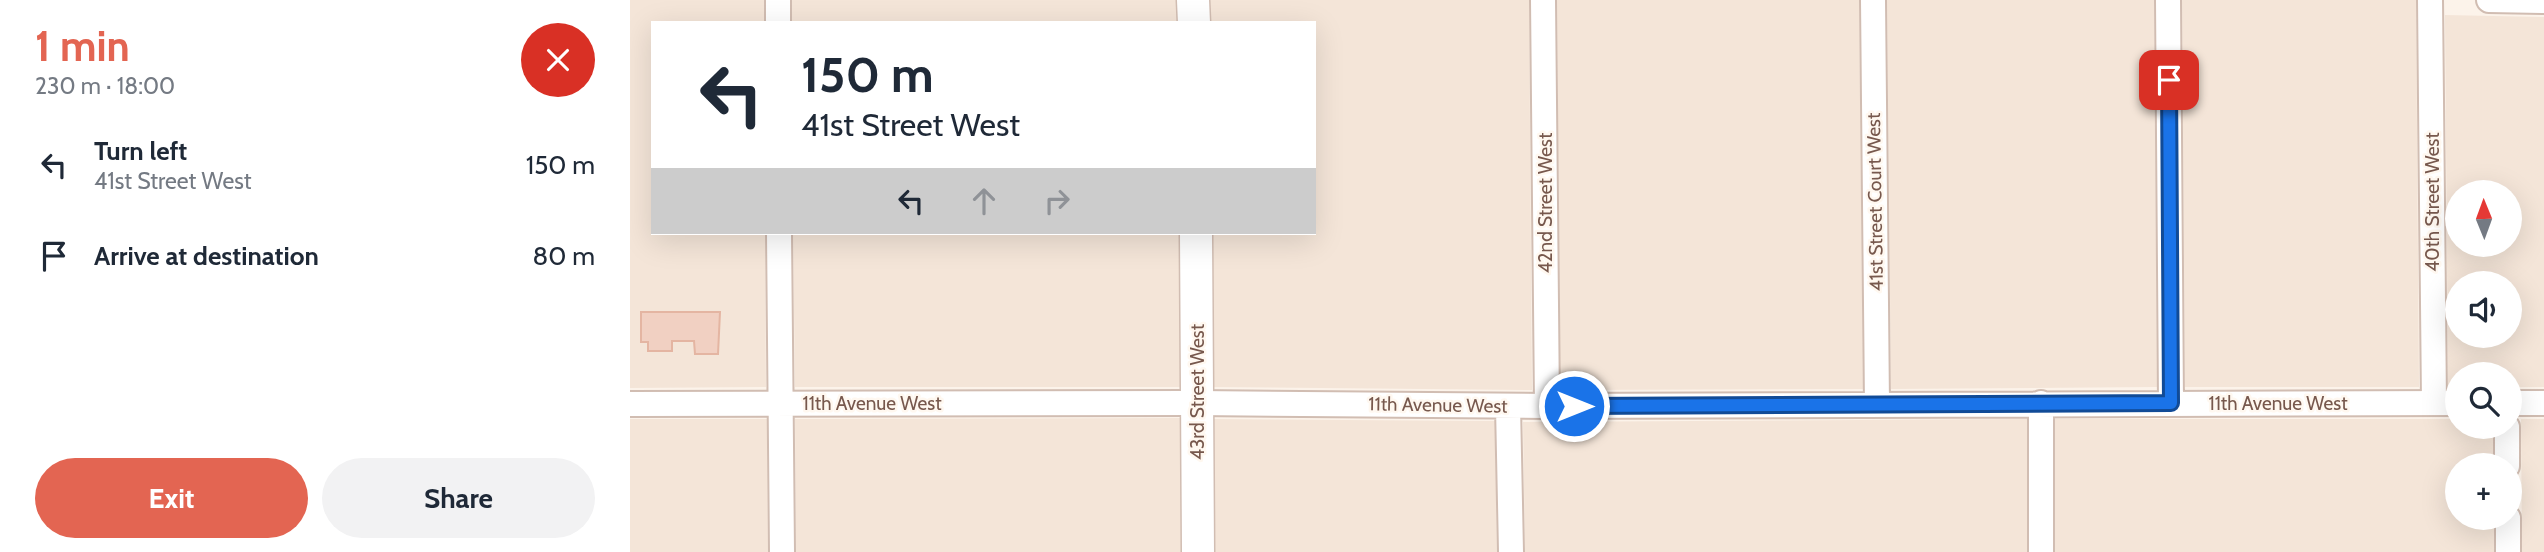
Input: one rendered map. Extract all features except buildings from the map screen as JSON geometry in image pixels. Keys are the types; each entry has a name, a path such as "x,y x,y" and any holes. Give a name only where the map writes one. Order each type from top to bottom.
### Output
{"street":[{"path":"778,0 778,21"},
{"path":"1193,0 1194,21"},
{"name":"42nd Street West","path":"1543,0 1547,406"},
{"name":"41st Street Court West","path":"1873,0 1877,405"},
{"path":"2168,0 2171,403"},
{"name":"40th Street West","path":"2430,0 2445,403"},
{"path":"2489,0 2544,1"},
{"path":"779,235 782,552"},
{"name":"43rd Street West","path":"1196,235 1198,552"},
{"name":"11th Avenue West","path":"630,404 1197,402 1547,406 2445,403"},
{"path":"2041,403 2041,552"},
{"path":"2522,403 2544,403"},
{"path":"1508,406 1511,552"},
{"path":"2508,530 2508,552"}],"shaded area":[{"path":"630,0 764,0 764,21 651,21 651,235 765,235 766,387 630,388"},
{"path":"792,0 1179,0 1179,21 792,21"},
{"path":"1207,0 1529,0 1532,390 1211,387 1210,235 1316,235 1316,21 1208,21"},
{"path":"1557,0 1859,0 1863,389 1560,390"},
{"path":"1887,0 2154,0 2157,387 1891,389"},
{"path":"2182,0 2416,0 2419,387 2185,387"},
{"path":"2445,15 2544,17 2544,387 2522,387 2522,362 2448,362 2448,348 2522,348 2522,271 2447,271 2447,257 2522,257 2522,180 2446,180"},
{"path":"793,235 1182,235 1183,387 795,387"},
{"path":"1183,418 1184,552 796,552 795,419"},
{"path":"630,419 767,419 768,552 630,552"},
{"path":"1211,419 1495,421 1497,552 1212,552"},
{"path":"2027,419 2027,552 1525,552 1523,422"},
{"path":"2055,419 2445,419 2445,439 2493,439 2493,453 2445,453 2445,530 2494,530 2494,552 2055,552"},
{"path":"2522,419 2544,419 2544,552 2522,552"}],"route":[{"path":"1574,406 2171,403 2169,80"}]}
